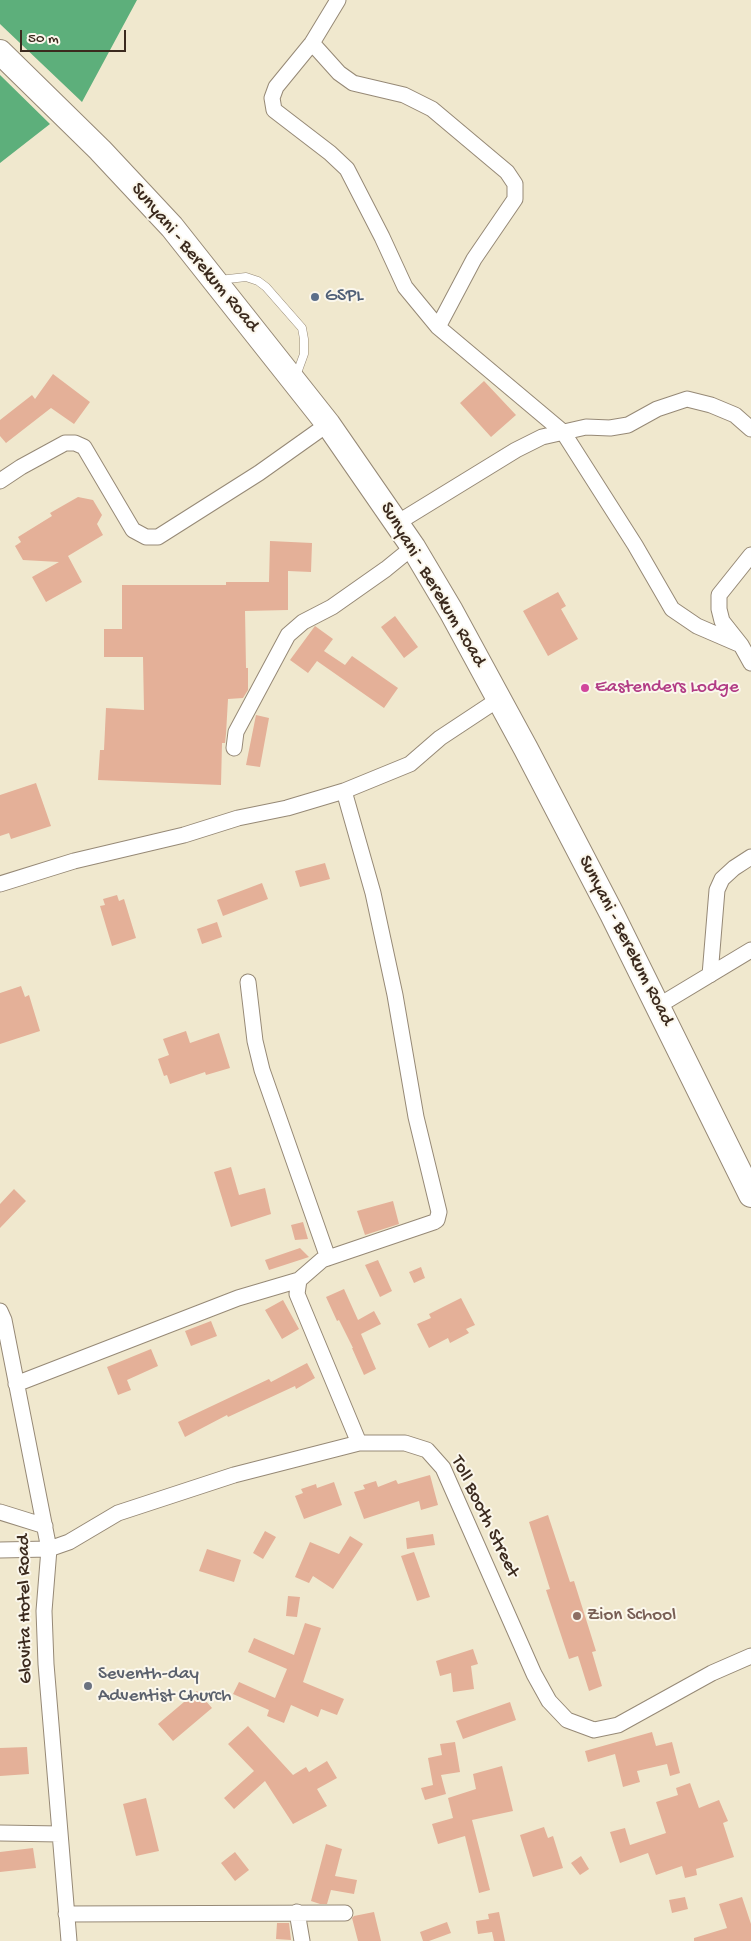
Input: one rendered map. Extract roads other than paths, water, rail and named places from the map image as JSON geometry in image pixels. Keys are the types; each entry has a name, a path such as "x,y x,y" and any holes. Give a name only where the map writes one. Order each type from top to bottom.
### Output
{"main road":[{"name":"Sunyani - Berekum Road","path":"0,52 100,150 172,227 328,424 413,547 451,611 499,699 612,914 751,1195"}],"street":[{"path":"338,0 312,43 276,87 272,98 274,110 330,153 347,169 405,287 438,328 563,432 635,546 672,609 696,626 741,644"},
{"path":"312,43 339,73 353,83 404,96 432,109 507,172 515,184 515,199 474,259 438,328"},
{"path":"397,523 516,450 542,437 586,427 610,428 628,425 657,409 687,399 735,415 751,429"},
{"path":"0,481 65,443 75,443 84,447 133,530 146,537 158,537 259,473 328,424"},
{"path":"234,748 236,732 288,635 303,622 332,607 386,569 413,547"},
{"path":"751,555 719,595 722,621 741,644 751,663"},
{"path":"0,884 74,861 184,836 238,818 287,808 344,791 410,764 440,738 499,699"},
{"path":"16,1384 238,1298 299,1280 322,1260 437,1220 439,1212 416,1117 395,995 373,893 344,791"},
{"path":"710,975 717,890 722,879 751,857"},
{"path":"658,1006 751,950"},
{"path":"248,982 255,1042 262,1070 328,1258"},
{"path":"299,1280 298,1294 359,1443"},
{"name":"Glovita Hotel Road","path":"1,1317 49,1549 44,1611 46,1656 68,1941"},
{"name":"Toll Booth Street","path":"0,1550 49,1549 69,1542 118,1513 234,1475 359,1443 405,1443 427,1450 443,1468 534,1674 549,1701 567,1720 594,1730 618,1725 712,1672 751,1656"},
{"path":"0,1512 45,1526"},
{"path":"0,1833 60,1834"},
{"path":"297,1912 302,1941"},
{"path":"66,1914 345,1913"}],"lane":[{"path":"215,280 246,276 258,280 302,328 304,354 294,381"}],"place":[{"name":"GSPL","path":"315,297"},
{"name":"Eastenders Lodge","path":"585,688"},
{"name":"Zion School","path":"577,1616"},
{"name":"Seventh-day Adventist Church","path":"88,1686"}]}
